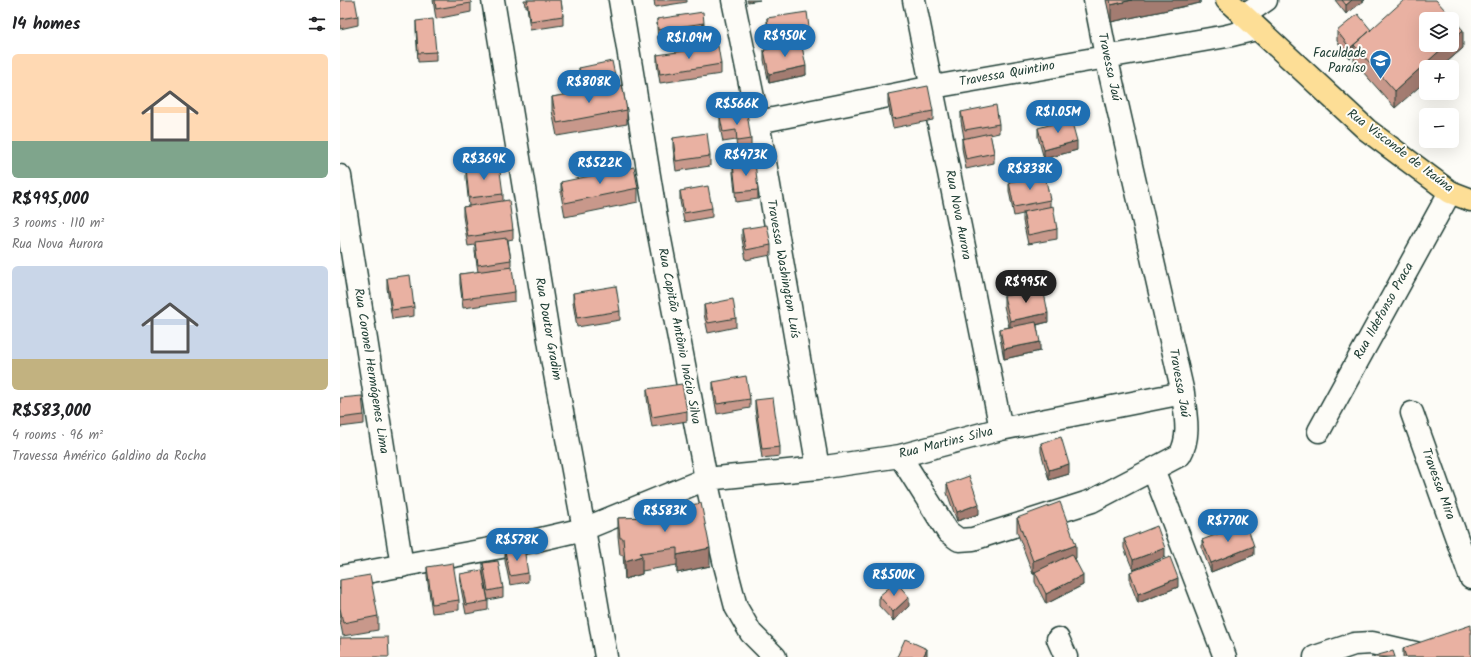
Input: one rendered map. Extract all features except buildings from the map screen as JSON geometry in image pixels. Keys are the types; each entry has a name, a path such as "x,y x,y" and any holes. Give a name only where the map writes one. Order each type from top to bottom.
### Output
{"main road":[{"name":"Rua Visconde de Itaúna","path":"1227,0 1367,130 1450,192 1471,200"},
{"path":"1409,655 1436,646"}],"street":[{"name":"Rua Doutor Gradim","path":"493,0 552,358 606,657"},
{"name":"Rua Capitão Antônio Inácio Silva","path":"620,0 657,224 706,480 736,606 751,633 775,657"},
{"name":"Travessa Washington Luís","path":"733,0 758,122 818,468"},
{"name":"Rua Nova Aurora","path":"914,0 933,87 1001,429"},
{"name":"Travessa Jaú","path":"900,456 948,532 959,540 973,539 1092,501 1180,455 1186,445 1187,433 1183,393 1106,56 1096,0"},
{"path":"1250,22 1266,0"},
{"name":"Travessa Quintino","path":"758,122 933,87 1227,36 1250,22"},
{"name":"Rua Coronel Hermógenes Lima","path":"340,176 402,566"},
{"name":"Rua Ildefonso Praca","path":"1319,431 1450,192"},
{"name":"Rua Martins Silva","path":"340,577 528,542 584,529 706,480 818,468 900,456 1001,429 1183,393"},
{"name":"Travessa Mira","path":"1412,413 1471,578"},
{"path":"1153,469 1225,657"},
{"path":"1315,657 1354,644 1372,643 1409,655"}],"place":[{"name":"Faculdade Paraíso","path":"1381,80"}]}
